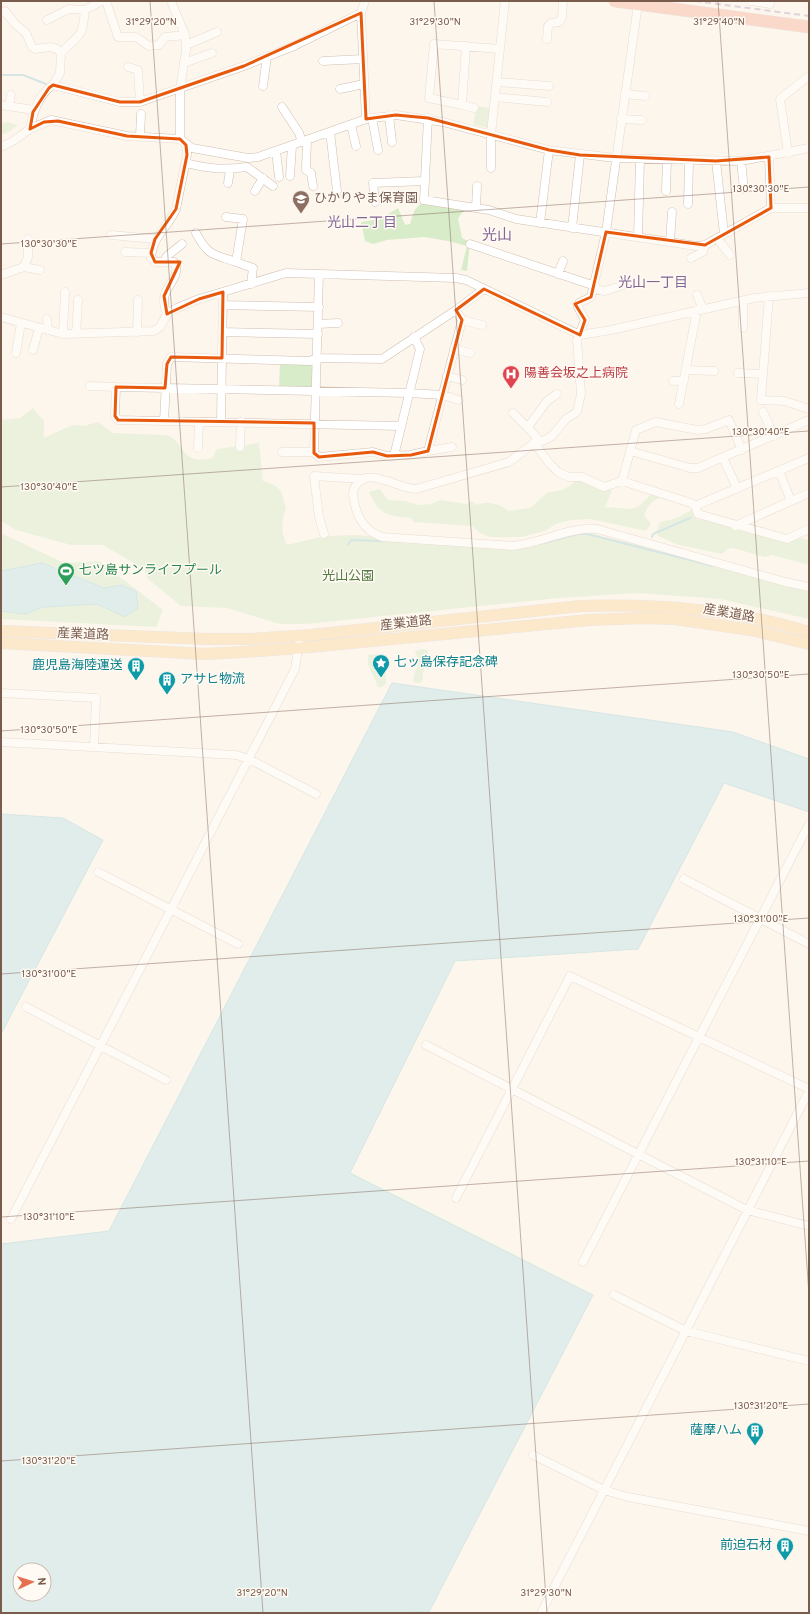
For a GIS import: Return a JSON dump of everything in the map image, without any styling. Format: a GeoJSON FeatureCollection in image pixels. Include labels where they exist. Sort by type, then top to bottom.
{"type":"FeatureCollection","features":[{"type":"Feature","properties":{"kind":"highway"},"geometry":{"type":"LineString","coordinates":[[615,1],[809,27]]}},
{"type":"Feature","properties":{"kind":"main road","name":"産業道路"},"geometry":{"type":"LineString","coordinates":[[1,631],[208,639],[250,639],[300,636],[580,606],[618,605],[674,606],[726,612],[809,632]]}},
{"type":"Feature","properties":{"kind":"main road","name":"産業道路"},"geometry":{"type":"LineString","coordinates":[[1,643],[205,654],[299,648],[582,621],[643,618],[675,619],[751,630],[809,644]]}},
{"type":"Feature","properties":{"kind":"street"},"geometry":{"type":"LineString","coordinates":[[48,20],[69,9],[85,10],[102,1]]}},
{"type":"Feature","properties":{"kind":"street"},"geometry":{"type":"LineString","coordinates":[[106,1],[118,37],[136,37],[149,46],[159,45],[165,36],[186,35]]}},
{"type":"Feature","properties":{"kind":"street"},"geometry":{"type":"LineString","coordinates":[[167,314],[164,306],[164,296],[177,271],[174,262],[154,262],[152,260],[151,247],[173,216],[187,155],[183,142],[180,89],[186,35],[171,1]]}},
{"type":"Feature","properties":{"kind":"street"},"geometry":{"type":"LineString","coordinates":[[365,1],[361,13],[364,84],[369,118],[378,150]]}},
{"type":"Feature","properties":{"kind":"street"},"geometry":{"type":"LineString","coordinates":[[491,168],[491,134],[505,1]]}},
{"type":"Feature","properties":{"kind":"street"},"geometry":{"type":"LineString","coordinates":[[547,39],[548,26],[551,23],[559,22],[562,18],[563,1]]}},
{"type":"Feature","properties":{"kind":"street"},"geometry":{"type":"LineString","coordinates":[[751,1],[770,4],[770,1]]}},
{"type":"Feature","properties":{"kind":"street"},"geometry":{"type":"LineString","coordinates":[[324,534],[319,517],[314,476],[362,479],[372,477],[408,489],[416,489],[509,462],[536,442],[552,436],[566,419],[577,412],[581,394],[577,340],[585,320],[578,307],[579,303],[591,297],[606,232],[638,4]]}},
{"type":"Feature","properties":{"kind":"street"},"geometry":{"type":"LineString","coordinates":[[30,129],[34,110],[39,100],[53,86],[60,73],[61,53],[79,36],[83,30],[85,10]]}},
{"type":"Feature","properties":{"kind":"street"},"geometry":{"type":"LineString","coordinates":[[1,13],[5,11],[14,23],[26,34],[32,47],[35,49],[51,47],[57,49],[61,53]]}},
{"type":"Feature","properties":{"kind":"street"},"geometry":{"type":"LineString","coordinates":[[53,86],[120,102],[140,102],[180,89],[267,56],[361,13]]}},
{"type":"Feature","properties":{"kind":"street"},"geometry":{"type":"LineString","coordinates":[[186,45],[217,32]]}},
{"type":"Feature","properties":{"kind":"street"},"geometry":{"type":"LineString","coordinates":[[474,108],[429,98],[434,44],[500,49]]}},
{"type":"Feature","properties":{"kind":"street"},"geometry":{"type":"LineString","coordinates":[[462,105],[466,46]]}},
{"type":"Feature","properties":{"kind":"street"},"geometry":{"type":"LineString","coordinates":[[184,63],[212,53]]}},
{"type":"Feature","properties":{"kind":"street"},"geometry":{"type":"LineString","coordinates":[[263,86],[267,56]]}},
{"type":"Feature","properties":{"kind":"street"},"geometry":{"type":"LineString","coordinates":[[323,61],[363,59]]}},
{"type":"Feature","properties":{"kind":"street"},"geometry":{"type":"LineString","coordinates":[[128,67],[138,70],[140,102]]}},
{"type":"Feature","properties":{"kind":"street"},"geometry":{"type":"LineString","coordinates":[[788,153],[780,99],[790,89],[808,79]]}},
{"type":"Feature","properties":{"kind":"street"},"geometry":{"type":"LineString","coordinates":[[497,82],[549,86]]}},
{"type":"Feature","properties":{"kind":"street"},"geometry":{"type":"LineString","coordinates":[[340,89],[364,84]]}},
{"type":"Feature","properties":{"kind":"street"},"geometry":{"type":"LineString","coordinates":[[625,94],[645,96]]}},
{"type":"Feature","properties":{"kind":"street"},"geometry":{"type":"LineString","coordinates":[[11,95],[5,106],[34,110]]}},
{"type":"Feature","properties":{"kind":"street"},"geometry":{"type":"LineString","coordinates":[[495,97],[547,102]]}},
{"type":"Feature","properties":{"kind":"street"},"geometry":{"type":"LineString","coordinates":[[282,107],[305,141],[306,170],[311,173],[313,186]]}},
{"type":"Feature","properties":{"kind":"street"},"geometry":{"type":"LineString","coordinates":[[140,136],[141,114]]}},
{"type":"Feature","properties":{"kind":"street"},"geometry":{"type":"LineString","coordinates":[[1,147],[13,141],[30,129],[51,120],[78,124],[108,132],[183,142],[192,148],[248,158],[292,146],[369,118],[388,115],[428,118],[550,150],[580,155],[616,158],[689,161],[741,161],[769,157],[809,148]]}},
{"type":"Feature","properties":{"kind":"street"},"geometry":{"type":"LineString","coordinates":[[388,115],[392,142]]}},
{"type":"Feature","properties":{"kind":"street"},"geometry":{"type":"LineString","coordinates":[[428,118],[424,200],[489,210],[516,219],[696,246],[705,245],[771,208],[809,208]]}},
{"type":"Feature","properties":{"kind":"street"},"geometry":{"type":"LineString","coordinates":[[621,120],[642,120]]}},
{"type":"Feature","properties":{"kind":"street"},"geometry":{"type":"LineString","coordinates":[[351,125],[356,146]]}},
{"type":"Feature","properties":{"kind":"street"},"geometry":{"type":"LineString","coordinates":[[330,132],[337,191]]}},
{"type":"Feature","properties":{"kind":"street"},"geometry":{"type":"LineString","coordinates":[[290,176],[292,146]]}},
{"type":"Feature","properties":{"kind":"street"},"geometry":{"type":"LineString","coordinates":[[540,223],[550,150]]}},
{"type":"Feature","properties":{"kind":"street"},"geometry":{"type":"LineString","coordinates":[[276,151],[279,177]]}},
{"type":"Feature","properties":{"kind":"street"},"geometry":{"type":"LineString","coordinates":[[572,228],[580,155]]}},
{"type":"Feature","properties":{"kind":"street"},"geometry":{"type":"LineString","coordinates":[[769,157],[771,208]]}},
{"type":"Feature","properties":{"kind":"street"},"geometry":{"type":"LineString","coordinates":[[638,237],[640,159]]}},
{"type":"Feature","properties":{"kind":"street"},"geometry":{"type":"LineString","coordinates":[[666,191],[668,160]]}},
{"type":"Feature","properties":{"kind":"street"},"geometry":{"type":"LineString","coordinates":[[688,204],[689,161]]}},
{"type":"Feature","properties":{"kind":"street"},"geometry":{"type":"LineString","coordinates":[[716,161],[721,236],[730,255]]}},
{"type":"Feature","properties":{"kind":"street"},"geometry":{"type":"LineString","coordinates":[[741,161],[744,189]]}},
{"type":"Feature","properties":{"kind":"street"},"geometry":{"type":"LineString","coordinates":[[186,163],[210,169],[230,170],[247,167],[273,186]]}},
{"type":"Feature","properties":{"kind":"street"},"geometry":{"type":"LineString","coordinates":[[228,183],[230,170]]}},
{"type":"Feature","properties":{"kind":"street"},"geometry":{"type":"LineString","coordinates":[[255,191],[263,178]]}},
{"type":"Feature","properties":{"kind":"street"},"geometry":{"type":"LineString","coordinates":[[375,202],[373,183],[425,181]]}},
{"type":"Feature","properties":{"kind":"street"},"geometry":{"type":"LineString","coordinates":[[476,208],[477,186]]}},
{"type":"Feature","properties":{"kind":"street"},"geometry":{"type":"LineString","coordinates":[[670,242],[672,212]]}},
{"type":"Feature","properties":{"kind":"street"},"geometry":{"type":"LineString","coordinates":[[226,217],[242,219],[236,262]]}},
{"type":"Feature","properties":{"kind":"street"},"geometry":{"type":"LineString","coordinates":[[196,233],[204,250],[211,254],[253,268],[251,284]]}},
{"type":"Feature","properties":{"kind":"street"},"geometry":{"type":"LineString","coordinates":[[111,235],[156,239]]}},
{"type":"Feature","properties":{"kind":"street"},"geometry":{"type":"LineString","coordinates":[[24,267],[28,257],[28,239]]}},
{"type":"Feature","properties":{"kind":"street"},"geometry":{"type":"LineString","coordinates":[[164,262],[167,256],[182,244]]}},
{"type":"Feature","properties":{"kind":"street"},"geometry":{"type":"LineString","coordinates":[[470,244],[594,288],[605,291],[621,286]]}},
{"type":"Feature","properties":{"kind":"street"},"geometry":{"type":"LineString","coordinates":[[691,258],[703,252],[705,245]]}},
{"type":"Feature","properties":{"kind":"street"},"geometry":{"type":"LineString","coordinates":[[125,252],[151,253]]}},
{"type":"Feature","properties":{"kind":"street"},"geometry":{"type":"LineString","coordinates":[[558,274],[563,261]]}},
{"type":"Feature","properties":{"kind":"street"},"geometry":{"type":"LineString","coordinates":[[1,275],[24,267],[40,270]]}},
{"type":"Feature","properties":{"kind":"street"},"geometry":{"type":"LineString","coordinates":[[1,317],[63,334],[154,332],[160,327],[167,314],[199,299],[286,273],[456,278],[466,280],[580,335],[611,330],[769,296],[809,293]]}},
{"type":"Feature","properties":{"kind":"street"},"geometry":{"type":"LineString","coordinates":[[319,274],[314,452],[319,457],[373,452],[394,456],[411,455],[452,447]]}},
{"type":"Feature","properties":{"kind":"street"},"geometry":{"type":"LineString","coordinates":[[164,421],[166,364],[171,357],[310,361],[317,358],[382,359],[456,310],[484,289]]}},
{"type":"Feature","properties":{"kind":"street"},"geometry":{"type":"LineString","coordinates":[[63,334],[65,292]]}},
{"type":"Feature","properties":{"kind":"street"},"geometry":{"type":"LineString","coordinates":[[221,422],[224,292]]}},
{"type":"Feature","properties":{"kind":"street"},"geometry":{"type":"LineString","coordinates":[[679,404],[700,310],[697,295]]}},
{"type":"Feature","properties":{"kind":"street"},"geometry":{"type":"LineString","coordinates":[[769,296],[761,400],[784,401],[809,409]]}},
{"type":"Feature","properties":{"kind":"street"},"geometry":{"type":"LineString","coordinates":[[76,334],[78,300]]}},
{"type":"Feature","properties":{"kind":"street"},"geometry":{"type":"LineString","coordinates":[[137,332],[138,300]]}},
{"type":"Feature","properties":{"kind":"street"},"geometry":{"type":"LineString","coordinates":[[743,301],[743,328]]}},
{"type":"Feature","properties":{"kind":"street"},"geometry":{"type":"LineString","coordinates":[[223,305],[318,307]]}},
{"type":"Feature","properties":{"kind":"street"},"geometry":{"type":"LineString","coordinates":[[456,310],[462,320],[482,325]]}},
{"type":"Feature","properties":{"kind":"street"},"geometry":{"type":"LineString","coordinates":[[48,319],[48,330]]}},
{"type":"Feature","properties":{"kind":"street"},"geometry":{"type":"LineString","coordinates":[[428,452],[462,320]]}},
{"type":"Feature","properties":{"kind":"street"},"geometry":{"type":"LineString","coordinates":[[16,353],[21,323]]}},
{"type":"Feature","properties":{"kind":"street"},"geometry":{"type":"LineString","coordinates":[[318,324],[338,323]]}},
{"type":"Feature","properties":{"kind":"street"},"geometry":{"type":"LineString","coordinates":[[34,350],[39,328]]}},
{"type":"Feature","properties":{"kind":"street"},"geometry":{"type":"LineString","coordinates":[[222,332],[318,334]]}},
{"type":"Feature","properties":{"kind":"street"},"geometry":{"type":"LineString","coordinates":[[394,456],[400,426],[420,349],[414,337]]}},
{"type":"Feature","properties":{"kind":"street"},"geometry":{"type":"LineString","coordinates":[[454,349],[470,353]]}},
{"type":"Feature","properties":{"kind":"street"},"geometry":{"type":"LineString","coordinates":[[686,370],[714,372]]}},
{"type":"Feature","properties":{"kind":"street"},"geometry":{"type":"LineString","coordinates":[[738,373],[763,374]]}},
{"type":"Feature","properties":{"kind":"street"},"geometry":{"type":"LineString","coordinates":[[448,376],[462,380]]}},
{"type":"Feature","properties":{"kind":"street"},"geometry":{"type":"LineString","coordinates":[[673,381],[684,380]]}},
{"type":"Feature","properties":{"kind":"street"},"geometry":{"type":"LineString","coordinates":[[90,386],[409,393],[443,395],[459,400]]}},
{"type":"Feature","properties":{"kind":"street"},"geometry":{"type":"LineString","coordinates":[[116,387],[114,416],[118,420],[400,426]]}},
{"type":"Feature","properties":{"kind":"street"},"geometry":{"type":"LineString","coordinates":[[528,427],[547,401],[557,394]]}},
{"type":"Feature","properties":{"kind":"street"},"geometry":{"type":"LineString","coordinates":[[763,412],[774,436]]}},
{"type":"Feature","properties":{"kind":"street"},"geometry":{"type":"LineString","coordinates":[[513,413],[528,427],[550,464],[558,472],[570,477],[582,477],[604,487],[622,481],[691,503],[695,506],[698,514],[735,526],[787,539],[809,529]]}},
{"type":"Feature","properties":{"kind":"street"},"geometry":{"type":"LineString","coordinates":[[622,481],[636,430],[656,422],[697,430],[728,420],[742,450]]}},
{"type":"Feature","properties":{"kind":"street"},"geometry":{"type":"LineString","coordinates":[[630,451],[690,468],[704,467],[809,420]]}},
{"type":"Feature","properties":{"kind":"street"},"geometry":{"type":"LineString","coordinates":[[198,448],[199,422]]}},
{"type":"Feature","properties":{"kind":"street"},"geometry":{"type":"LineString","coordinates":[[240,447],[241,422]]}},
{"type":"Feature","properties":{"kind":"street"},"geometry":{"type":"LineString","coordinates":[[282,452],[314,452]]}},
{"type":"Feature","properties":{"kind":"street"},"geometry":{"type":"LineString","coordinates":[[723,458],[737,488]]}},
{"type":"Feature","properties":{"kind":"street"},"geometry":{"type":"LineString","coordinates":[[695,506],[809,458]]}},
{"type":"Feature","properties":{"kind":"street"},"geometry":{"type":"LineString","coordinates":[[778,471],[791,501]]}},
{"type":"Feature","properties":{"kind":"street"},"geometry":{"type":"LineString","coordinates":[[362,479],[355,485],[353,490],[358,516],[370,532],[382,537],[513,546],[528,544],[578,529],[598,529],[786,582],[809,587]]}},
{"type":"Feature","properties":{"kind":"street"},"geometry":{"type":"LineString","coordinates":[[735,526],[809,493]]}},
{"type":"Feature","properties":{"kind":"street"},"geometry":{"type":"LineString","coordinates":[[12,1219],[295,670],[300,636]]}},
{"type":"Feature","properties":{"kind":"street"},"geometry":{"type":"LineString","coordinates":[[1,693],[96,698],[94,747]]}},
{"type":"Feature","properties":{"kind":"street"},"geometry":{"type":"LineString","coordinates":[[1,742],[234,754],[249,759],[316,794]]}},
{"type":"Feature","properties":{"kind":"street"},"geometry":{"type":"LineString","coordinates":[[583,1262],[809,824]]}},
{"type":"Feature","properties":{"kind":"street"},"geometry":{"type":"LineString","coordinates":[[98,872],[170,911],[238,944]]}},
{"type":"Feature","properties":{"kind":"street"},"geometry":{"type":"LineString","coordinates":[[684,879],[809,944]]}},
{"type":"Feature","properties":{"kind":"street"},"geometry":{"type":"LineString","coordinates":[[456,1198],[570,976],[809,1090],[540,1613]]}},
{"type":"Feature","properties":{"kind":"street"},"geometry":{"type":"LineString","coordinates":[[26,1007],[100,1047],[166,1080]]}},
{"type":"Feature","properties":{"kind":"street"},"geometry":{"type":"LineString","coordinates":[[426,1046],[747,1210],[809,1226]]}},
{"type":"Feature","properties":{"kind":"street"},"geometry":{"type":"LineString","coordinates":[[614,1295],[686,1331],[809,1361]]}},
{"type":"Feature","properties":{"kind":"street"},"geometry":{"type":"LineString","coordinates":[[533,1455],[604,1490],[628,1497],[809,1531]]}},
{"type":"Feature","properties":{"kind":"highlighted area"},"geometry":{"type":"Polygon","coordinates":[[[361,13],[366,119],[396,115],[428,118],[549,150],[580,155],[716,161],[769,157],[771,208],[705,245],[606,232],[591,297],[575,304],[585,320],[580,335],[484,289],[456,310],[462,320],[428,451],[411,455],[387,456],[373,452],[319,457],[314,453],[314,423],[118,420],[115,416],[116,387],[165,388],[167,364],[171,357],[222,358],[223,292],[199,299],[167,314],[164,296],[180,262],[155,262],[151,253],[155,239],[176,209],[187,155],[186,145],[180,139],[127,136],[58,121],[44,122],[30,129],[33,112],[49,88],[53,85],[120,102],[140,102],[244,66],[361,13]]]}},
{"type":"Feature","properties":{"kind":"green space"},"geometry":{"type":"Polygon","coordinates":[[[477,106],[491,108],[488,128],[473,124],[477,106]]]}},
{"type":"Feature","properties":{"kind":"green space"},"geometry":{"type":"Polygon","coordinates":[[[7,122],[18,125],[9,132],[1,135],[1,124],[7,122]]]}},
{"type":"Feature","properties":{"kind":"green space"},"geometry":{"type":"Polygon","coordinates":[[[423,201],[467,207],[458,218],[462,238],[470,242],[467,271],[461,270],[467,246],[424,237],[387,240],[373,244],[365,241],[361,222],[380,219],[398,208],[405,225],[410,224],[414,211],[423,201]]]}},
{"type":"Feature","properties":{"kind":"green space"},"geometry":{"type":"Polygon","coordinates":[[[280,363],[309,364],[312,366],[312,387],[310,389],[279,389],[280,363]]]}},
{"type":"Feature","properties":{"kind":"green space","name":"光山公園"},"geometry":{"type":"Polygon","coordinates":[[[33,408],[44,421],[44,438],[74,425],[84,426],[98,422],[113,433],[166,435],[173,438],[188,456],[201,460],[212,458],[217,449],[259,443],[263,481],[274,485],[282,494],[286,509],[282,527],[287,545],[325,536],[356,535],[512,546],[581,531],[809,587],[809,619],[720,599],[637,593],[560,598],[306,624],[280,624],[227,608],[181,606],[148,579],[144,569],[103,545],[71,545],[16,530],[1,521],[1,420],[20,418],[33,408]]]}},
{"type":"Feature","properties":{"kind":"green space"},"geometry":{"type":"Polygon","coordinates":[[[579,476],[612,491],[605,507],[631,509],[638,507],[653,492],[662,497],[655,500],[651,504],[644,515],[651,524],[646,531],[590,519],[571,520],[556,524],[545,531],[521,537],[490,537],[480,533],[472,526],[414,522],[411,518],[390,515],[381,510],[369,492],[380,489],[388,500],[405,501],[419,505],[431,504],[440,500],[467,504],[470,501],[477,505],[485,503],[501,506],[508,511],[530,508],[548,492],[565,488],[573,483],[579,476]]]}},
{"type":"Feature","properties":{"kind":"green space"},"geometry":{"type":"Polygon","coordinates":[[[693,509],[697,520],[709,518],[809,540],[809,565],[772,555],[765,557],[733,548],[728,549],[722,554],[679,545],[658,536],[657,532],[660,522],[677,518],[693,509]]]}},
{"type":"Feature","properties":{"kind":"green space","name":"七ツ島サンライフプール"},"geometry":{"type":"Polygon","coordinates":[[[1,533],[64,563],[99,561],[163,610],[156,627],[1,619],[1,533]]]}},
{"type":"Feature","properties":{"kind":"green space"},"geometry":{"type":"Polygon","coordinates":[[[422,649],[428,650],[428,658],[423,680],[420,683],[413,682],[418,664],[415,651],[422,649]]]}},
{"type":"Feature","properties":{"kind":"green space"},"geometry":{"type":"Polygon","coordinates":[[[377,654],[385,656],[386,684],[382,687],[378,687],[368,664],[368,655],[377,654]]]}},
{"type":"Feature","properties":{"kind":"water"},"geometry":{"type":"Polygon","coordinates":[[[42,563],[104,588],[121,585],[136,591],[138,608],[125,617],[97,604],[43,607],[25,614],[1,611],[1,571],[42,563]]]}},
{"type":"Feature","properties":{"kind":"water"},"geometry":{"type":"Polygon","coordinates":[[[392,683],[733,732],[809,759],[809,812],[724,783],[638,949],[455,961],[350,1173],[593,1295],[429,1612],[1,1613],[1,1244],[109,1231],[392,683]]]}},
{"type":"Feature","properties":{"kind":"water"},"geometry":{"type":"Polygon","coordinates":[[[1,814],[63,818],[103,840],[1,1034],[1,814]]]}},
{"type":"Feature","properties":{"kind":"waterway"},"geometry":{"type":"LineString","coordinates":[[1,75],[23,75],[46,84]]}},
{"type":"Feature","properties":{"kind":"waterway"},"geometry":{"type":"LineString","coordinates":[[652,537],[653,534],[690,518]]}},
{"type":"Feature","properties":{"kind":"waterway"},"geometry":{"type":"LineString","coordinates":[[544,543],[578,534],[587,534],[713,566]]}},
{"type":"Feature","properties":{"kind":"waterway"},"geometry":{"type":"LineString","coordinates":[[348,545],[351,540],[382,541]]}},
{"type":"Feature","properties":{"kind":"railway"},"geometry":{"type":"LineString","coordinates":[[695,1],[809,16]]}},
{"type":"Feature","properties":{"kind":"place","name":"ひかりやま保育園"},"geometry":{"type":"Point","coordinates":[301,214]}},
{"type":"Feature","properties":{"kind":"place","name":"陽善会坂之上病院"},"geometry":{"type":"Point","coordinates":[511,389]}},
{"type":"Feature","properties":{"kind":"place","name":"七ツ島サンライフプール"},"geometry":{"type":"Point","coordinates":[66,586]}},
{"type":"Feature","properties":{"kind":"place","name":"七ッ島保存記念碑"},"geometry":{"type":"Point","coordinates":[381,678]}},
{"type":"Feature","properties":{"kind":"place","name":"鹿児島海陸運送"},"geometry":{"type":"Point","coordinates":[136,681]}},
{"type":"Feature","properties":{"kind":"place","name":"アサヒ物流"},"geometry":{"type":"Point","coordinates":[167,695]}},
{"type":"Feature","properties":{"kind":"place","name":"薩摩ハム"},"geometry":{"type":"Point","coordinates":[755,1446]}},
{"type":"Feature","properties":{"kind":"place","name":"前迫石材"},"geometry":{"type":"Point","coordinates":[785,1561]}},
{"type":"Feature","properties":{"kind":"district","name":"光山二丁目"},"geometry":{"type":"Point","coordinates":[362,223]}},
{"type":"Feature","properties":{"kind":"district","name":"光山"},"geometry":{"type":"Point","coordinates":[497,236]}},
{"type":"Feature","properties":{"kind":"district","name":"光山一丁目"},"geometry":{"type":"Point","coordinates":[653,283]}}]}
